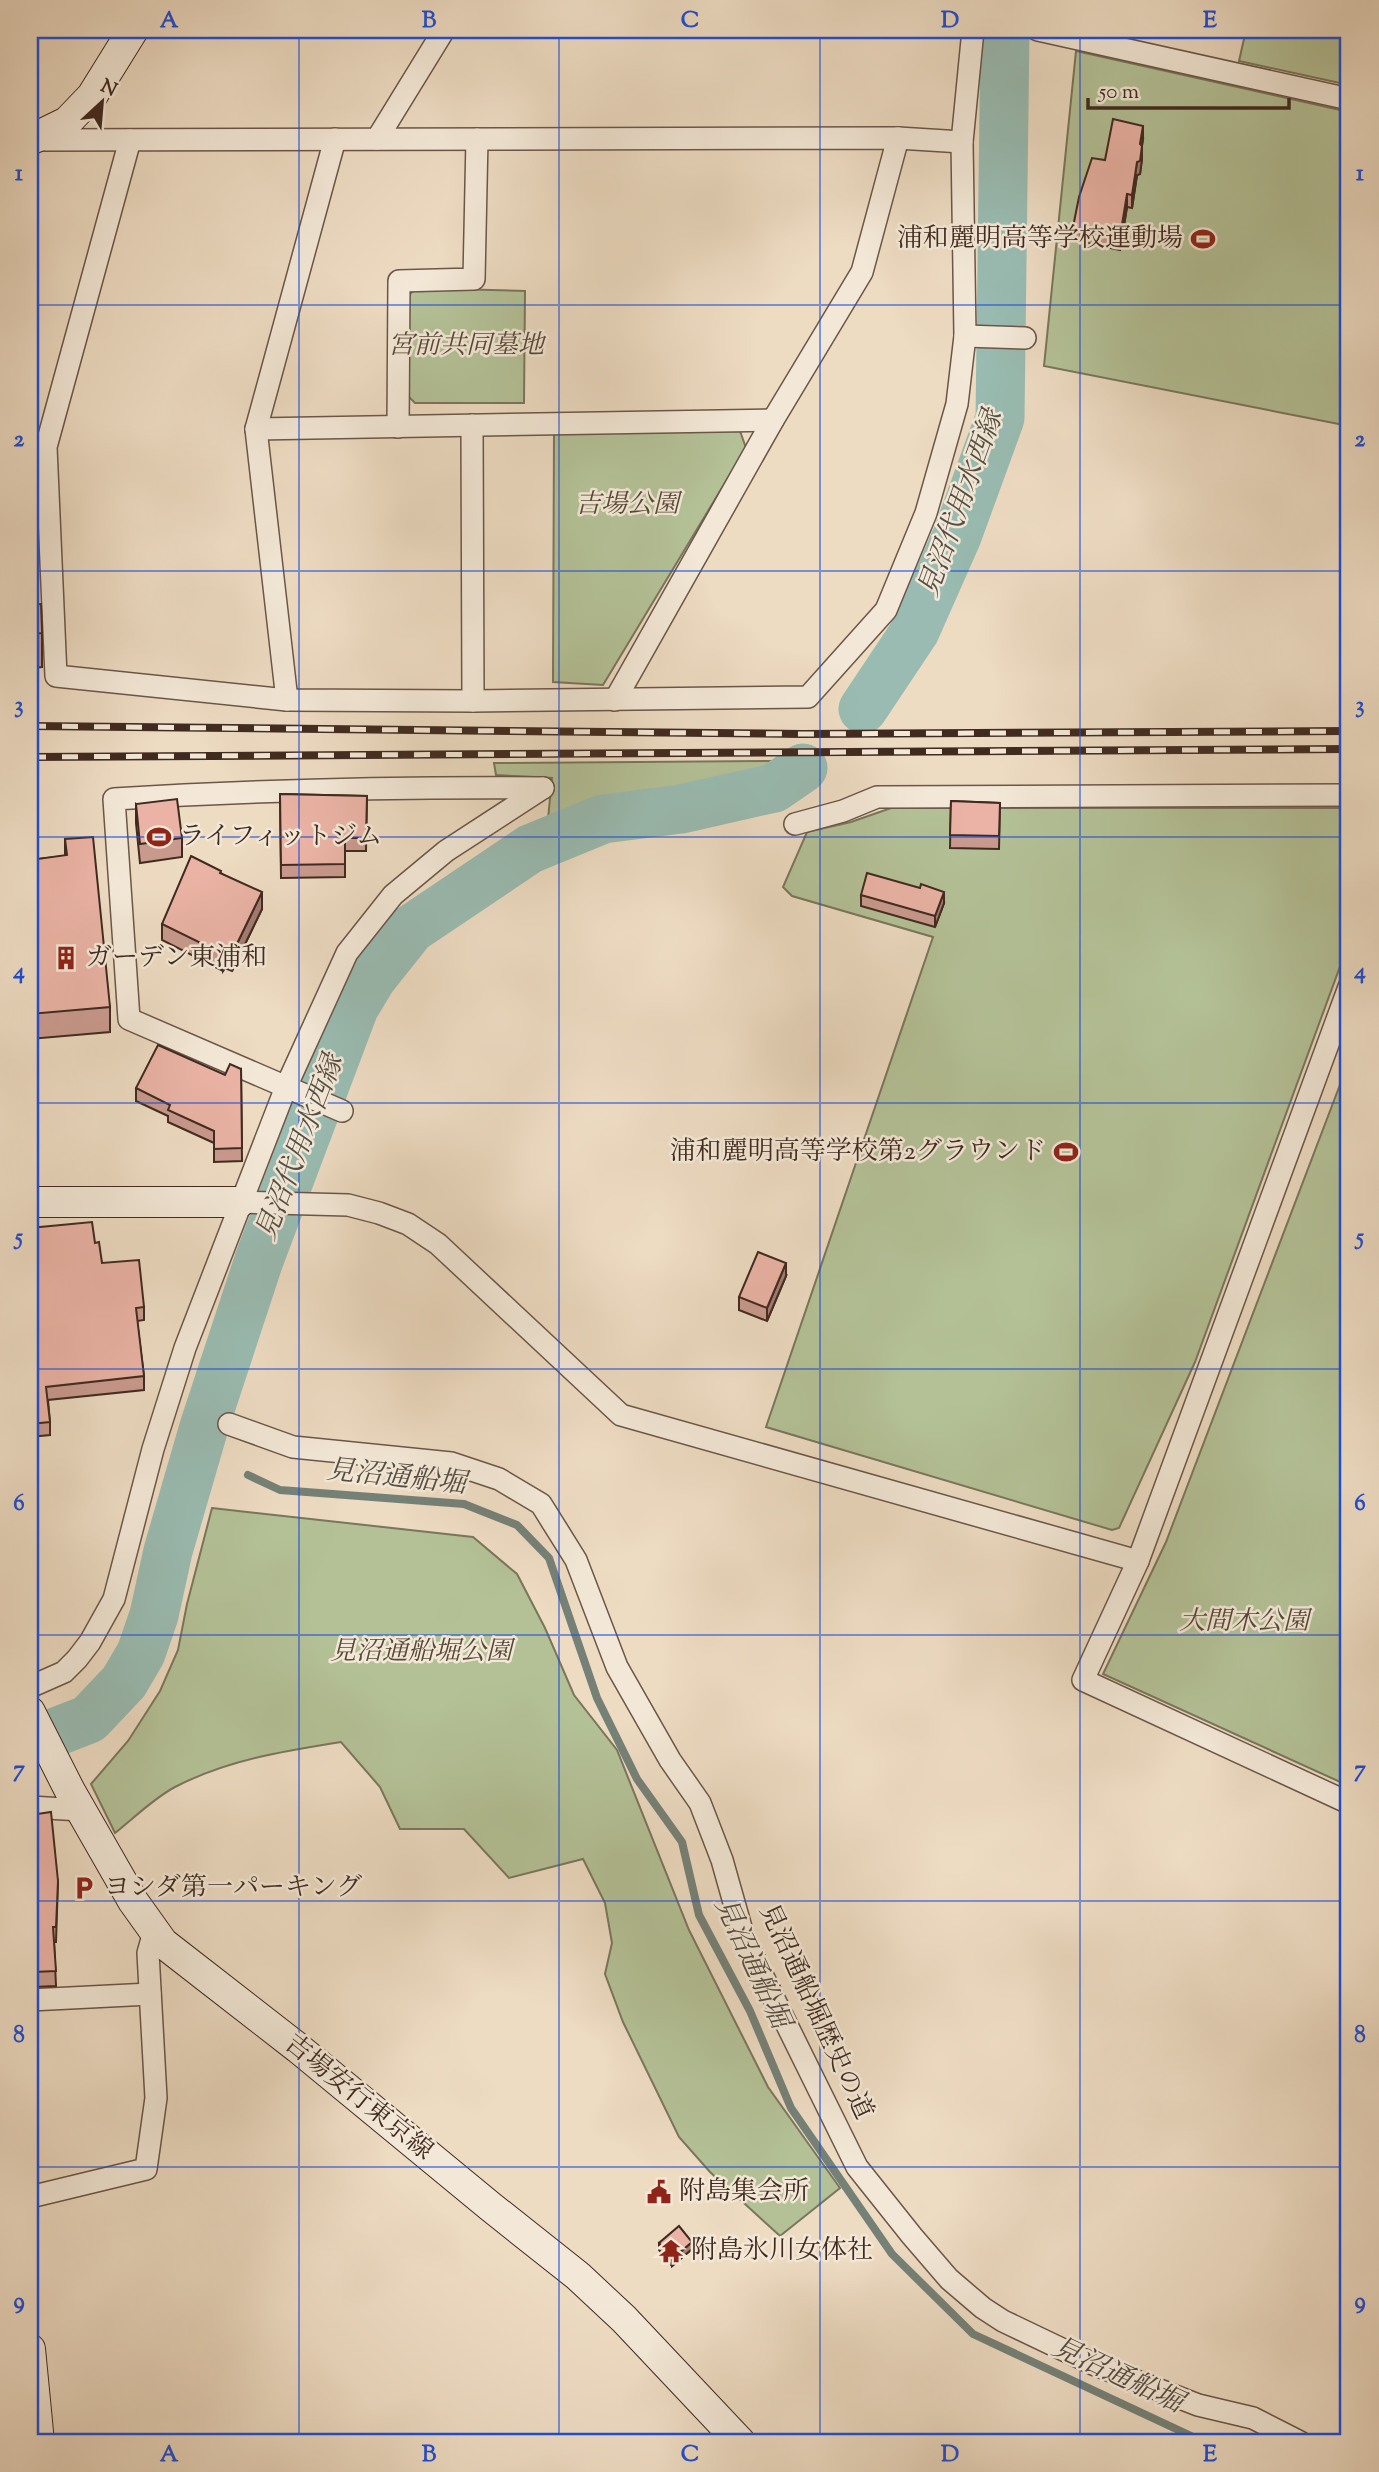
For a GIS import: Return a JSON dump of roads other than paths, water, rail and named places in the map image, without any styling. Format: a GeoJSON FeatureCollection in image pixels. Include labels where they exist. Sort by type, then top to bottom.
{"type":"FeatureCollection","features":[{"type":"Feature","properties":{"kind":"main road"},"geometry":{"type":"LineString","coordinates":[[30,140],[67,122],[92,96],[134,30]]}},
{"type":"Feature","properties":{"kind":"main road"},"geometry":{"type":"LineString","coordinates":[[30,1202],[240,1202]]}},
{"type":"Feature","properties":{"kind":"main road","name":"吉場安行東京線"},"geometry":{"type":"LineString","coordinates":[[30,1712],[81,1810],[134,1901],[163,1943],[298,2048],[578,2276],[624,2319],[740,2442]]}},
{"type":"Feature","properties":{"kind":"main road"},"geometry":{"type":"LineString","coordinates":[[30,2349],[39,2442]]}},
{"type":"Feature","properties":{"kind":"street"},"geometry":{"type":"LineString","coordinates":[[377,139],[444,30]]}},
{"type":"Feature","properties":{"kind":"street"},"geometry":{"type":"LineString","coordinates":[[130,140],[46,447],[55,676],[287,700],[808,698],[886,610],[926,513],[957,404],[965,336],[962,142],[973,30]]}},
{"type":"Feature","properties":{"kind":"street"},"geometry":{"type":"LineString","coordinates":[[1038,30],[1349,99]]}},
{"type":"Feature","properties":{"kind":"street"},"geometry":{"type":"LineString","coordinates":[[30,140],[898,138],[962,142]]}},
{"type":"Feature","properties":{"kind":"street"},"geometry":{"type":"LineString","coordinates":[[615,700],[773,420],[862,272],[898,138]]}},
{"type":"Feature","properties":{"kind":"street"},"geometry":{"type":"LineString","coordinates":[[287,700],[257,429],[335,139]]}},
{"type":"Feature","properties":{"kind":"street"},"geometry":{"type":"LineString","coordinates":[[398,427],[399,281],[474,279],[477,139]]}},
{"type":"Feature","properties":{"kind":"street"},"geometry":{"type":"LineString","coordinates":[[965,336],[1025,338]]}},
{"type":"Feature","properties":{"kind":"street"},"geometry":{"type":"LineString","coordinates":[[257,429],[773,420]]}},
{"type":"Feature","properties":{"kind":"street"},"geometry":{"type":"LineString","coordinates":[[472,425],[473,701]]}},
{"type":"Feature","properties":{"kind":"street"},"geometry":{"type":"LineString","coordinates":[[30,1687],[64,1672],[77,1659],[90,1642],[114,1599],[153,1450],[185,1348],[286,1087],[347,953],[393,895],[446,851],[543,788],[364,788],[114,799],[129,1019],[286,1087],[342,1111]]}},
{"type":"Feature","properties":{"kind":"street"},"geometry":{"type":"LineString","coordinates":[[795,824],[843,811],[877,797],[1349,795]]}},
{"type":"Feature","properties":{"kind":"street"},"geometry":{"type":"LineString","coordinates":[[1349,987],[1138,1561],[1083,1680],[1349,1803]]}},
{"type":"Feature","properties":{"kind":"street"},"geometry":{"type":"LineString","coordinates":[[240,1202],[348,1205],[408,1224],[438,1244],[621,1415],[1138,1561]]}},
{"type":"Feature","properties":{"kind":"street","name":"見沼通船堀歴史の道"},"geometry":{"type":"LineString","coordinates":[[229,1424],[293,1447],[451,1462],[499,1479],[541,1504],[576,1560],[617,1667],[670,1760],[700,1803],[722,1860],[744,1938],[852,2158],[912,2236],[949,2279],[1003,2321],[1093,2364],[1198,2405],[1252,2418],[1300,2442]]}},
{"type":"Feature","properties":{"kind":"street"},"geometry":{"type":"LineString","coordinates":[[30,1807],[81,1810]]}},
{"type":"Feature","properties":{"kind":"street"},"geometry":{"type":"LineString","coordinates":[[30,2197],[146,2169],[156,2098],[148,1953],[154,1932]]}},
{"type":"Feature","properties":{"kind":"street"},"geometry":{"type":"LineString","coordinates":[[30,2000],[150,1994]]}},
{"type":"Feature","properties":{"kind":"waterway","name":"見沼代用水西縁"},"geometry":{"type":"LineString","coordinates":[[863,709],[915,631],[957,536],[1000,418],[1005,30]]}},
{"type":"Feature","properties":{"kind":"waterway","name":"見沼代用水西縁"},"geometry":{"type":"LineString","coordinates":[[30,1742],[89,1719],[124,1682],[141,1653],[154,1615],[168,1551],[204,1427],[259,1260],[354,1008],[372,978],[411,929],[530,849],[603,819],[681,809],[774,788],[803,768]]}},
{"type":"Feature","properties":{"kind":"waterway","name":"見沼通船堀"},"geometry":{"type":"LineString","coordinates":[[248,1475],[280,1490],[464,1504],[517,1525],[549,1558],[597,1698],[637,1779],[682,1842],[699,1915],[750,2011],[791,2108],[892,2254],[973,2334],[1204,2442]]}},
{"type":"Feature","properties":{"kind":"railway"},"geometry":{"type":"LineString","coordinates":[[30,726],[802,734],[1349,731]]}},
{"type":"Feature","properties":{"kind":"railway"},"geometry":{"type":"LineString","coordinates":[[30,757],[1349,749]]}},
{"type":"Feature","properties":{"kind":"place","name":"浦和麗明高等学校運動場"},"geometry":{"type":"Point","coordinates":[1203,239]}},
{"type":"Feature","properties":{"kind":"place","name":"ライフィットジム"},"geometry":{"type":"Point","coordinates":[159,837]}},
{"type":"Feature","properties":{"kind":"place","name":"ガーデン東浦和"},"geometry":{"type":"Point","coordinates":[66,958]}},
{"type":"Feature","properties":{"kind":"place","name":"浦和麗明高等学校第2グラウンド"},"geometry":{"type":"Point","coordinates":[1066,1152]}},
{"type":"Feature","properties":{"kind":"place","name":"ヨシダ第一パーキング"},"geometry":{"type":"Point","coordinates":[84,1888]}},
{"type":"Feature","properties":{"kind":"place","name":"附島集会所"},"geometry":{"type":"Point","coordinates":[659,2192]}},
{"type":"Feature","properties":{"kind":"place","name":"附島氷川女体社"},"geometry":{"type":"Point","coordinates":[671,2251]}},
{"type":"Feature","properties":{"kind":"park label","name":"宮前共同墓地"},"geometry":{"type":"Point","coordinates":[466,346]}},
{"type":"Feature","properties":{"kind":"park label","name":"吉場公園"},"geometry":{"type":"Point","coordinates":[627,505]}},
{"type":"Feature","properties":{"kind":"park label","name":"大間木公園"},"geometry":{"type":"Point","coordinates":[1244,1622]}},
{"type":"Feature","properties":{"kind":"park label","name":"見沼通船堀公園"},"geometry":{"type":"Point","coordinates":[421,1652]}}]}
